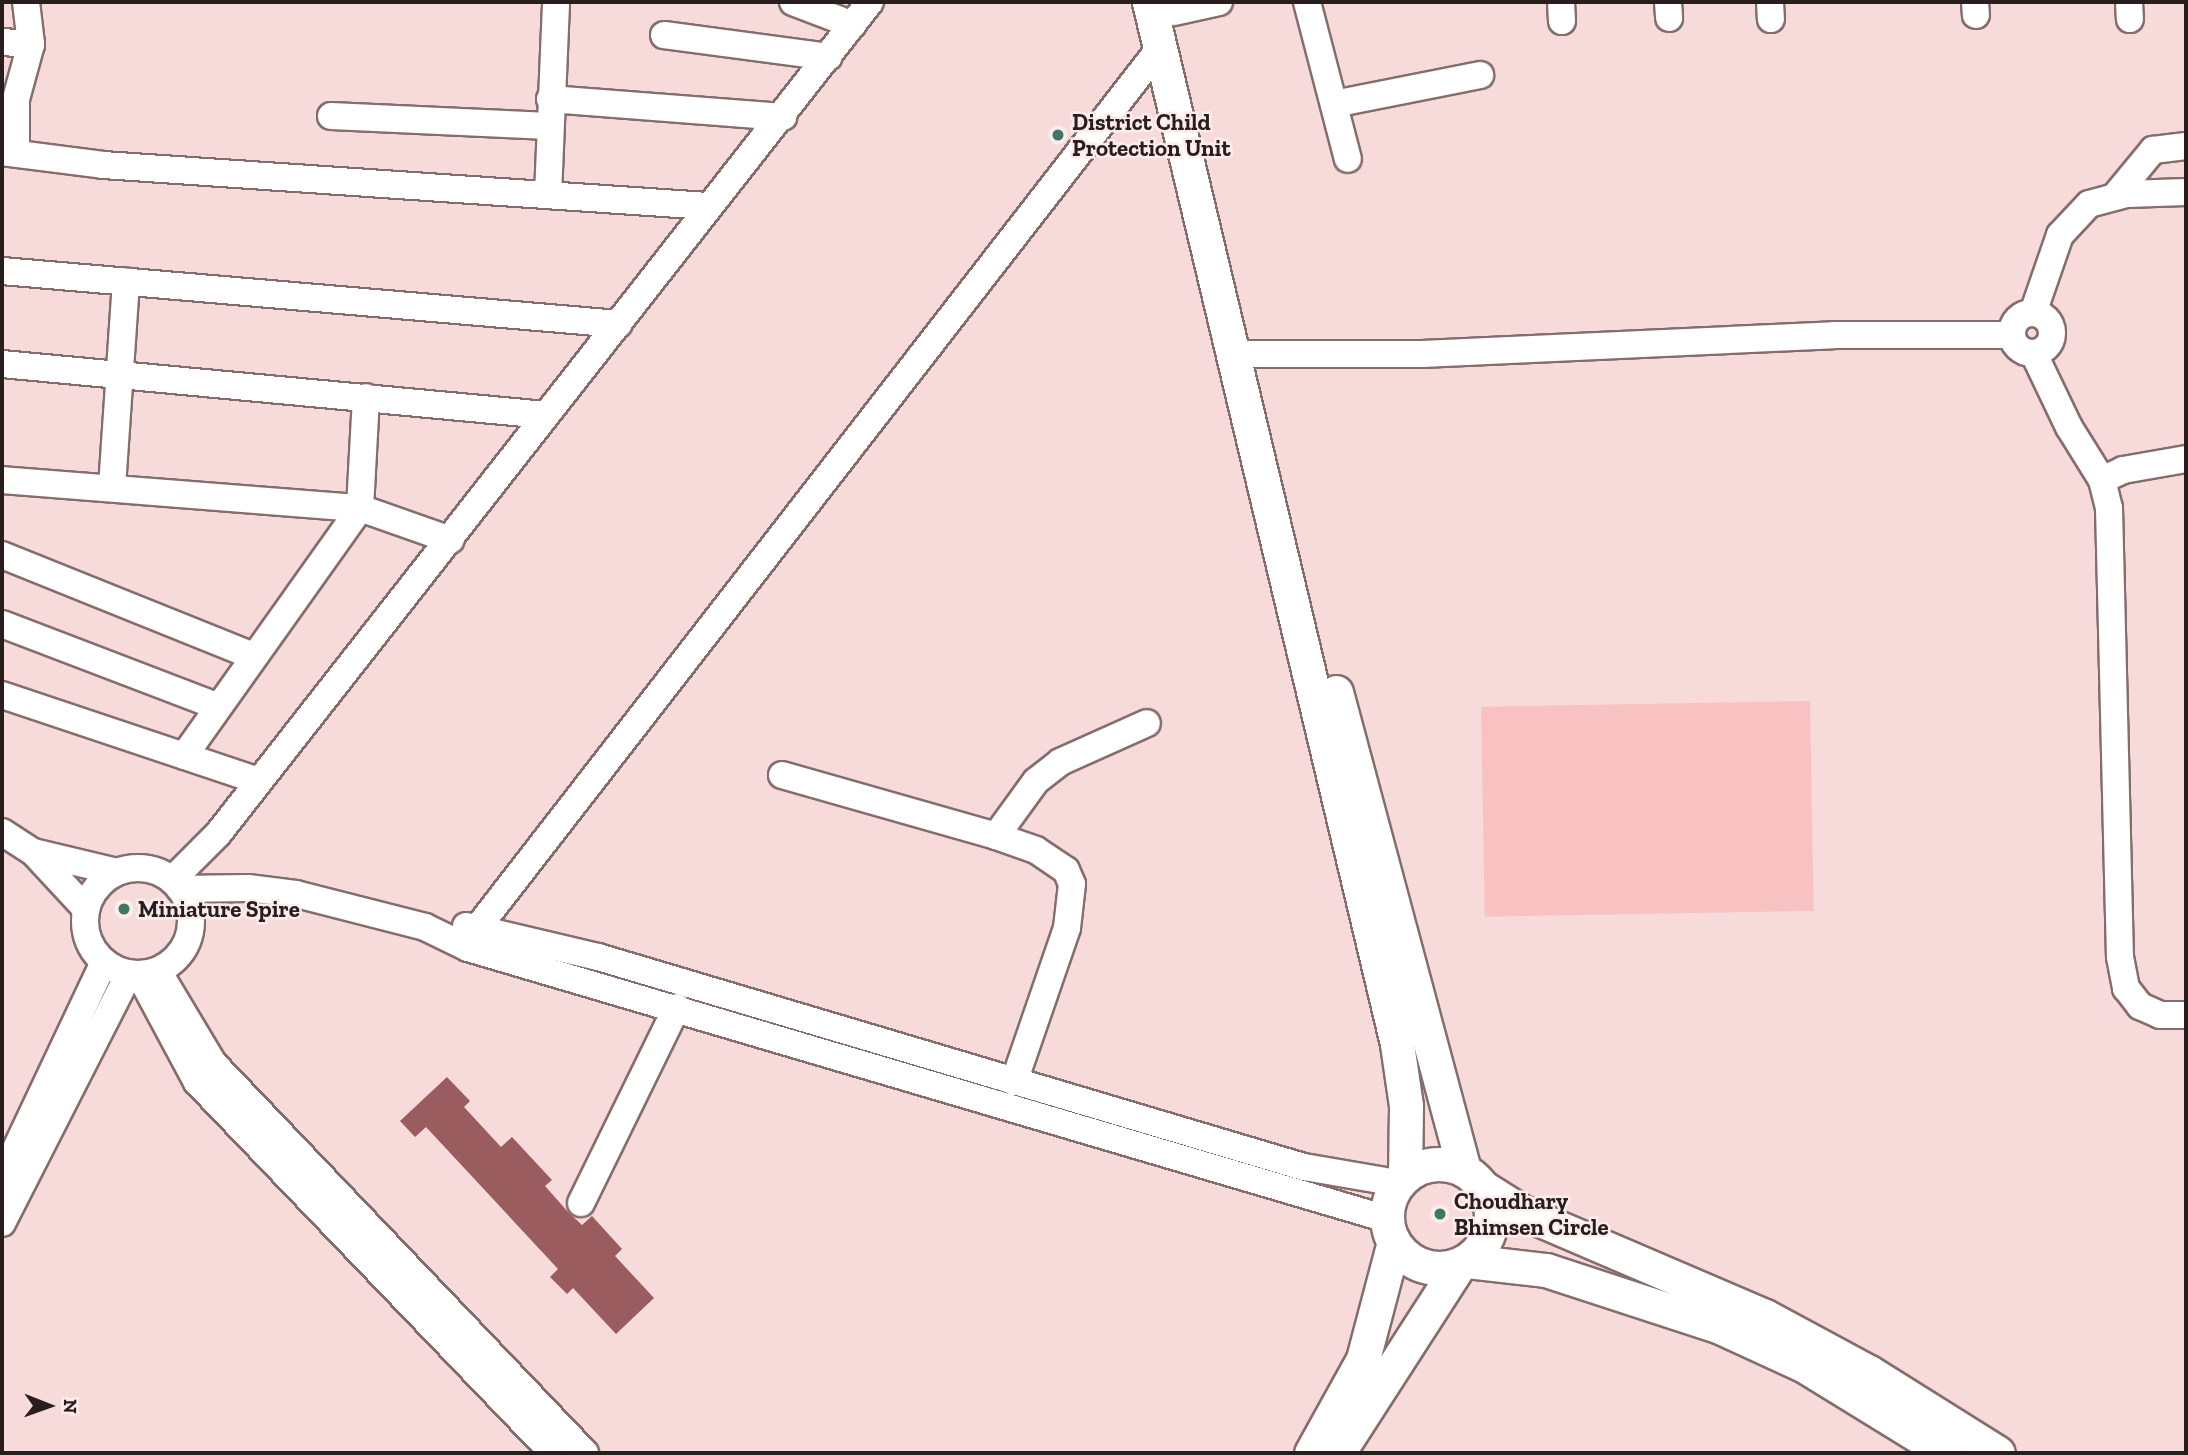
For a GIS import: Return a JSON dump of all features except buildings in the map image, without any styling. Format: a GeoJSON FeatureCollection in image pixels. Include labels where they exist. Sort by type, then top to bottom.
{"type":"FeatureCollection","features":[{"type":"Feature","properties":{"kind":"main road"},"geometry":{"type":"LineString","coordinates":[[1165,5],[1160,48],[1242,354],[1386,887],[1474,1179],[1492,1221],[1480,1250],[1463,1263],[1338,1453]]}},
{"type":"Feature","properties":{"kind":"main road"},"geometry":{"type":"LineString","coordinates":[[1165,5],[1397,1044],[1406,1106],[1401,1180],[1363,1359],[1311,1453]]}},
{"type":"Feature","properties":{"kind":"main road"},"geometry":{"type":"LineString","coordinates":[[1401,1180],[1440,1163],[1474,1179],[1558,1229],[1765,1316],[1869,1372],[1998,1453]]}},
{"type":"Feature","properties":{"kind":"main road"},"geometry":{"type":"LineString","coordinates":[[1390,1230],[1419,1265],[1463,1263],[1546,1270],[1720,1327],[1803,1365],[1946,1453]]}},
{"type":"Feature","properties":{"kind":"street"},"geometry":{"type":"LineString","coordinates":[[26,2],[31,44],[16,99],[9,152],[103,165],[708,206]]}},
{"type":"Feature","properties":{"kind":"street"},"geometry":{"type":"LineString","coordinates":[[548,195],[556,2]]}},
{"type":"Feature","properties":{"kind":"street"},"geometry":{"type":"LineString","coordinates":[[793,2],[853,25]]}},
{"type":"Feature","properties":{"kind":"street"},"geometry":{"type":"LineString","coordinates":[[176,884],[451,540],[708,206],[783,117],[870,2]]}},
{"type":"Feature","properties":{"kind":"street"},"geometry":{"type":"LineString","coordinates":[[1165,5],[1219,2]]}},
{"type":"Feature","properties":{"kind":"street"},"geometry":{"type":"LineString","coordinates":[[1307,2],[1348,159]]}},
{"type":"Feature","properties":{"kind":"street"},"geometry":{"type":"LineString","coordinates":[[664,35],[830,57]]}},
{"type":"Feature","properties":{"kind":"street"},"geometry":{"type":"LineString","coordinates":[[2,42],[31,44]]}},
{"type":"Feature","properties":{"kind":"street"},"geometry":{"type":"LineString","coordinates":[[474,937],[1160,48]]}},
{"type":"Feature","properties":{"kind":"street"},"geometry":{"type":"LineString","coordinates":[[1334,104],[1480,75]]}},
{"type":"Feature","properties":{"kind":"street"},"geometry":{"type":"LineString","coordinates":[[550,99],[783,117]]}},
{"type":"Feature","properties":{"kind":"street"},"geometry":{"type":"LineString","coordinates":[[331,116],[549,126]]}},
{"type":"Feature","properties":{"kind":"street"},"geometry":{"type":"LineString","coordinates":[[2115,196],[2153,150],[2186,146]]}},
{"type":"Feature","properties":{"kind":"street"},"geometry":{"type":"LineString","coordinates":[[2033,313],[2060,235],[2089,204],[2115,196],[2186,192]]}},
{"type":"Feature","properties":{"kind":"street"},"geometry":{"type":"LineString","coordinates":[[2,271],[619,324]]}},
{"type":"Feature","properties":{"kind":"street"},"geometry":{"type":"LineString","coordinates":[[112,487],[126,281]]}},
{"type":"Feature","properties":{"kind":"street"},"geometry":{"type":"LineString","coordinates":[[2033,313],[2046,318],[2052,331],[2050,344],[2034,354],[2021,351],[2012,335],[2020,317],[2033,313]]}},
{"type":"Feature","properties":{"kind":"street"},"geometry":{"type":"LineString","coordinates":[[1242,354],[1422,354],[1834,335],[2012,335]]}},
{"type":"Feature","properties":{"kind":"street"},"geometry":{"type":"LineString","coordinates":[[2034,354],[2069,428],[2102,480],[2110,528],[2120,957],[2126,988],[2140,1006],[2160,1015],[2186,1015]]}},
{"type":"Feature","properties":{"kind":"street"},"geometry":{"type":"LineString","coordinates":[[2,364],[546,415]]}},
{"type":"Feature","properties":{"kind":"street"},"geometry":{"type":"LineString","coordinates":[[184,756],[360,508],[366,397]]}},
{"type":"Feature","properties":{"kind":"street"},"geometry":{"type":"LineString","coordinates":[[2102,480],[2123,470],[2186,459]]}},
{"type":"Feature","properties":{"kind":"street"},"geometry":{"type":"LineString","coordinates":[[2,480],[360,508],[451,540]]}},
{"type":"Feature","properties":{"kind":"street"},"geometry":{"type":"LineString","coordinates":[[2,555],[253,656]]}},
{"type":"Feature","properties":{"kind":"street"},"geometry":{"type":"LineString","coordinates":[[2,624],[217,706]]}},
{"type":"Feature","properties":{"kind":"street"},"geometry":{"type":"LineString","coordinates":[[2,695],[259,781]]}},
{"type":"Feature","properties":{"kind":"street"},"geometry":{"type":"LineString","coordinates":[[996,836],[1036,781],[1060,762],[1147,723]]}},
{"type":"Feature","properties":{"kind":"street"},"geometry":{"type":"LineString","coordinates":[[782,775],[996,836],[1052,859],[1066,870],[1072,884],[1067,928],[1014,1082]]}},
{"type":"Feature","properties":{"kind":"street"},"geometry":{"type":"LineString","coordinates":[[2,832],[33,852],[86,909]]}},
{"type":"Feature","properties":{"kind":"street"},"geometry":{"type":"LineString","coordinates":[[33,852],[117,872],[151,869],[176,884],[296,894],[425,927],[624,964],[1304,1167],[1401,1180]]}},
{"type":"Feature","properties":{"kind":"street"},"geometry":{"type":"LineString","coordinates":[[117,872],[98,886],[86,909],[88,938],[104,962],[142,973],[213,1063],[585,1453]]}},
{"type":"Feature","properties":{"kind":"street"},"geometry":{"type":"LineString","coordinates":[[2,1223],[142,973],[180,953],[189,934],[190,912],[176,884]]}},
{"type":"Feature","properties":{"kind":"street"},"geometry":{"type":"LineString","coordinates":[[474,937],[677,1007],[1390,1230]]}},
{"type":"Feature","properties":{"kind":"street"},"geometry":{"type":"LineString","coordinates":[[2,1178],[104,962]]}},
{"type":"Feature","properties":{"kind":"street"},"geometry":{"type":"LineString","coordinates":[[142,973],[197,1082],[554,1453]]}},
{"type":"Feature","properties":{"kind":"street"},"geometry":{"type":"LineString","coordinates":[[582,1203],[677,1007]]}},
{"type":"Feature","properties":{"kind":"shaded area"},"geometry":{"type":"Polygon","coordinates":[[[1810,701],[1814,911],[1485,917],[1481,707],[1810,701]]]}},
{"type":"Feature","properties":{"kind":"place","name":"District Child Protection Unit"},"geometry":{"type":"Point","coordinates":[1058,135]}},
{"type":"Feature","properties":{"kind":"place","name":"Miniature Spire"},"geometry":{"type":"Point","coordinates":[124,909]}},
{"type":"Feature","properties":{"kind":"place","name":"Choudhary Bhimsen Circle"},"geometry":{"type":"Point","coordinates":[1440,1214]}}]}
